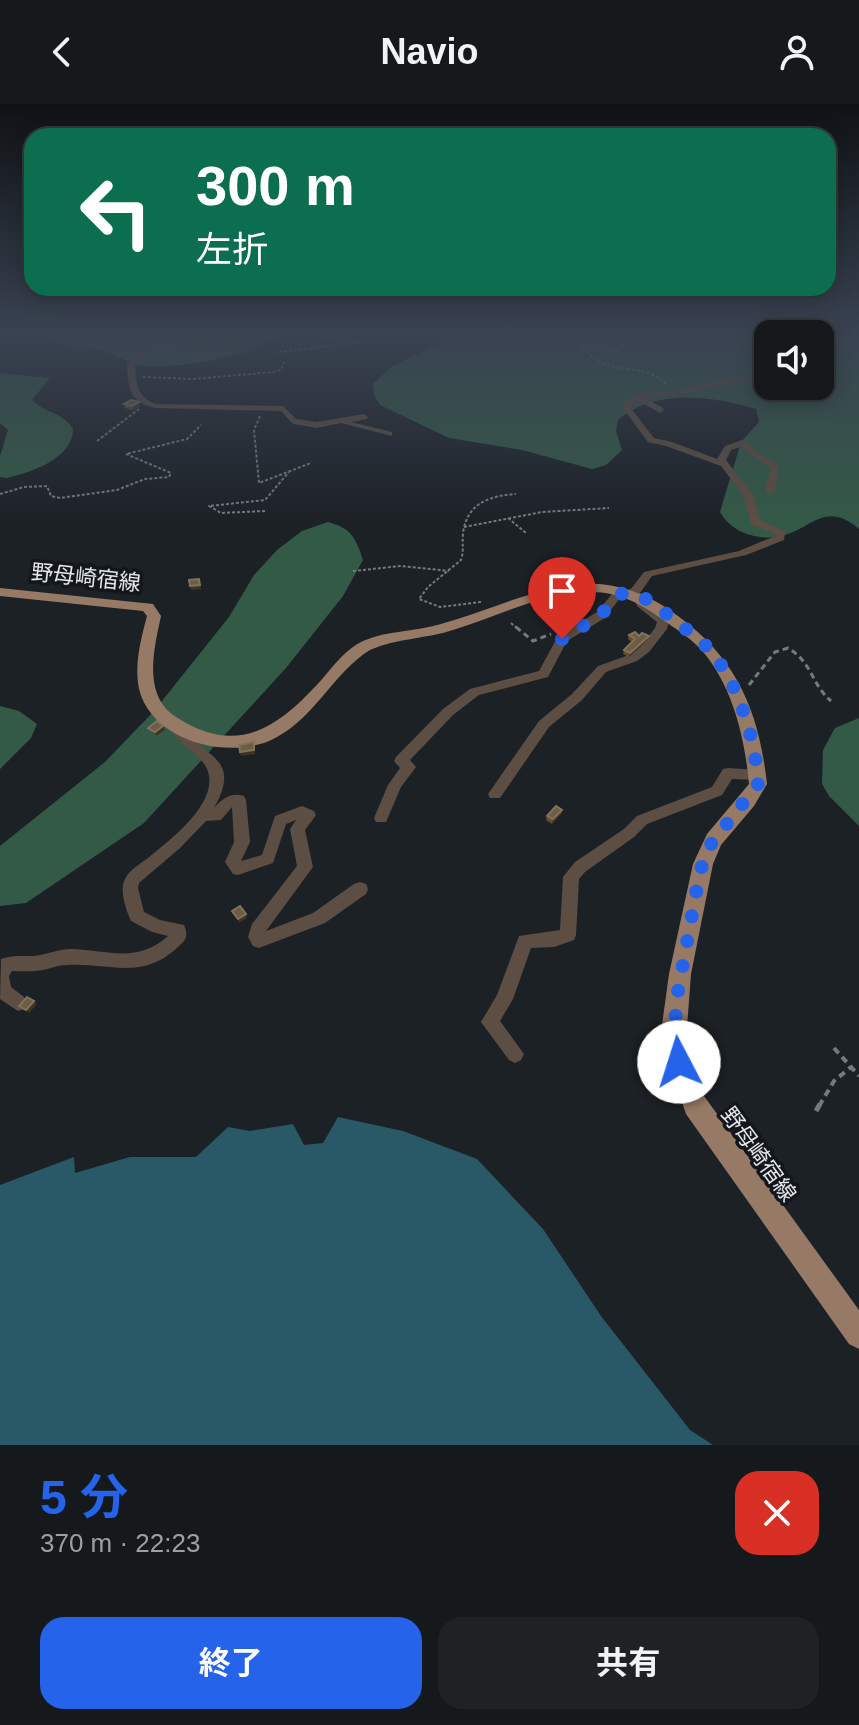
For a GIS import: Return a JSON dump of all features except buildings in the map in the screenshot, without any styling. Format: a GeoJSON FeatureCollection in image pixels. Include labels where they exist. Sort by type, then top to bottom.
{"type":"FeatureCollection","features":[{"type":"Feature","properties":{"kind":"main road"},"geometry":{"type":"LineString","coordinates":[[178,729],[228,742],[257,740],[275,732],[298,714],[350,657],[369,644],[446,628],[554,592],[599,588],[633,594],[697,638],[725,673],[749,736],[757,775]]}},
{"type":"Feature","properties":{"kind":"main road","name":"野母崎宿線"},"geometry":{"type":"LineString","coordinates":[[0,592],[148,607],[154,616],[143,659],[144,679],[165,721],[178,729]]}},
{"type":"Feature","properties":{"kind":"main road","name":"野母崎宿線"},"geometry":{"type":"LineString","coordinates":[[757,775],[755,790],[711,844],[700,871],[677,997],[674,1038],[682,1072],[695,1105],[859,1334]]}},
{"type":"Feature","properties":{"kind":"street"},"geometry":{"type":"LineString","coordinates":[[138,398],[144,404],[283,409],[293,421],[317,425],[344,423],[389,434]]}},
{"type":"Feature","properties":{"kind":"street"},"geometry":{"type":"LineString","coordinates":[[633,594],[645,575],[718,560],[780,538],[781,533],[755,522],[751,499],[740,478],[723,464],[662,441],[651,440],[626,407],[640,398],[660,410]]}},
{"type":"Feature","properties":{"kind":"street"},"geometry":{"type":"LineString","coordinates":[[317,425],[364,417]]}},
{"type":"Feature","properties":{"kind":"street"},"geometry":{"type":"LineString","coordinates":[[723,464],[722,456],[728,448],[745,442],[755,454],[777,469],[770,491]]}},
{"type":"Feature","properties":{"kind":"street"},"geometry":{"type":"LineString","coordinates":[[495,794],[552,715],[577,697],[602,669],[633,658],[645,649],[661,629],[663,621],[633,594]]}},
{"type":"Feature","properties":{"kind":"street"},"geometry":{"type":"LineString","coordinates":[[381,818],[395,785],[409,767],[401,761],[448,712],[475,692],[539,677],[562,639],[601,615],[616,596],[633,594]]}},
{"type":"Feature","properties":{"kind":"street"},"geometry":{"type":"LineString","coordinates":[[18,1003],[3,991],[0,975],[7,964],[37,963],[67,957],[115,963],[138,960],[161,952],[173,943],[180,932],[144,922],[137,916],[130,888],[132,880],[184,836],[202,815],[215,791],[218,781],[216,772],[204,753],[184,740],[178,729]]}},
{"type":"Feature","properties":{"kind":"street"},"geometry":{"type":"LineString","coordinates":[[515,1054],[490,1022],[504,999],[525,941],[554,940],[568,935],[571,877],[642,820],[717,791],[728,773],[757,775]]}},
{"type":"Feature","properties":{"kind":"street"},"geometry":{"type":"LineString","coordinates":[[202,815],[216,816],[228,802],[239,800],[242,842],[233,862],[238,869],[268,859],[280,820],[302,812],[309,815],[297,829],[305,867],[261,923],[255,934],[259,941],[319,918],[360,889]]}},
{"type":"Feature","properties":{"kind":"path"},"geometry":{"type":"LineString","coordinates":[[97,441],[144,404]]}},
{"type":"Feature","properties":{"kind":"path"},"geometry":{"type":"LineString","coordinates":[[261,408],[254,430],[259,462],[257,480],[263,483],[299,465],[311,463]]}},
{"type":"Feature","properties":{"kind":"path"},"geometry":{"type":"LineString","coordinates":[[0,494],[35,485],[47,486],[51,496],[60,498],[117,490],[145,479],[169,477],[171,473],[126,454],[187,439],[201,425]]}},
{"type":"Feature","properties":{"kind":"path"},"geometry":{"type":"LineString","coordinates":[[265,511],[221,513],[209,506],[265,500],[289,472]]}},
{"type":"Feature","properties":{"kind":"path"},"geometry":{"type":"LineString","coordinates":[[482,602],[435,606],[421,602],[423,591],[450,571],[463,556],[464,527],[484,497],[516,494]]}},
{"type":"Feature","properties":{"kind":"path"},"geometry":{"type":"LineString","coordinates":[[464,527],[481,527],[508,518],[571,508],[609,508]]}},
{"type":"Feature","properties":{"kind":"path"},"geometry":{"type":"LineString","coordinates":[[508,518],[526,533]]}},
{"type":"Feature","properties":{"kind":"path"},"geometry":{"type":"LineString","coordinates":[[353,571],[401,566],[450,571]]}},
{"type":"Feature","properties":{"kind":"path"},"geometry":{"type":"LineString","coordinates":[[511,623],[533,641],[561,629]]}},
{"type":"Feature","properties":{"kind":"path"},"geometry":{"type":"LineString","coordinates":[[725,673],[749,686],[775,652],[788,648],[812,667],[818,689],[831,701]]}},
{"type":"Feature","properties":{"kind":"path"},"geometry":{"type":"LineString","coordinates":[[834,1048],[859,1076]]}},
{"type":"Feature","properties":{"kind":"path"},"geometry":{"type":"LineString","coordinates":[[816,1111],[834,1081],[851,1067]]}},
{"type":"Feature","properties":{"kind":"green space"},"geometry":{"type":"Polygon","coordinates":[[[0,398],[34,398],[32,400],[64,419],[73,429],[66,449],[58,456],[37,468],[6,478],[0,477],[0,456],[8,430],[0,423],[0,398]]]}},
{"type":"Feature","properties":{"kind":"green space"},"geometry":{"type":"Polygon","coordinates":[[[376,398],[754,398],[754,400],[834,400],[834,398],[859,398],[859,529],[847,521],[828,516],[785,535],[757,537],[740,531],[725,520],[720,512],[741,442],[759,422],[756,409],[739,404],[703,398],[667,399],[633,410],[618,420],[616,431],[622,450],[606,465],[592,469],[522,450],[449,438],[380,405],[376,398]]]}},
{"type":"Feature","properties":{"kind":"green space"},"geometry":{"type":"Polygon","coordinates":[[[328,522],[352,535],[363,560],[343,596],[286,668],[144,823],[26,903],[0,906],[0,846],[105,762],[154,711],[229,617],[254,575],[277,550],[302,531],[328,522]]]}},
{"type":"Feature","properties":{"kind":"green space"},"geometry":{"type":"Polygon","coordinates":[[[0,706],[19,711],[37,724],[31,738],[0,769],[0,706]]]}},
{"type":"Feature","properties":{"kind":"green space"},"geometry":{"type":"Polygon","coordinates":[[[859,718],[859,826],[829,796],[822,784],[823,750],[835,728],[859,718]]]}},
{"type":"Feature","properties":{"kind":"water"},"geometry":{"type":"Polygon","coordinates":[[[338,1117],[403,1131],[477,1159],[543,1229],[601,1316],[690,1430],[713,1445],[0,1445],[0,1185],[74,1157],[75,1173],[130,1157],[196,1157],[228,1127],[250,1131],[293,1124],[304,1145],[323,1143],[338,1117]]]}},
{"type":"Feature","properties":{"kind":"route"},"geometry":{"type":"LineString","coordinates":[[562,639],[593,617],[601,615],[616,596],[628,592],[639,596],[697,638],[716,659],[736,697],[749,736],[758,784],[711,844],[700,871],[677,997],[674,1038],[679,1062]]}}]}
